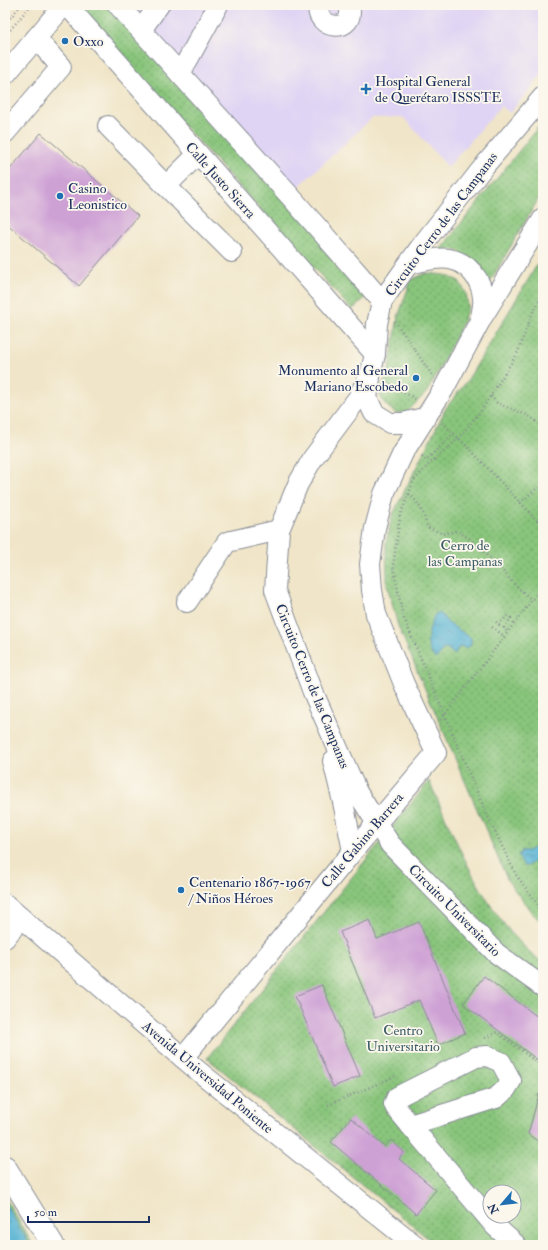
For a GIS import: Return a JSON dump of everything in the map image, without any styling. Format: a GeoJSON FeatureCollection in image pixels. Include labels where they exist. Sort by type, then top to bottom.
{"type":"FeatureCollection","features":[{"type":"Feature","properties":{"kind":"main road"},"geometry":{"type":"LineString","coordinates":[[5,1167],[53,1245]]}},
{"type":"Feature","properties":{"kind":"street"},"geometry":{"type":"LineString","coordinates":[[5,75],[65,5]]}},
{"type":"Feature","properties":{"kind":"street","name":"Calle Justo Sierra"},"geometry":{"type":"LineString","coordinates":[[65,5],[198,154],[373,363]]}},
{"type":"Feature","properties":{"kind":"street"},"geometry":{"type":"LineString","coordinates":[[118,5],[285,190],[382,301]]}},
{"type":"Feature","properties":{"kind":"street"},"geometry":{"type":"LineString","coordinates":[[141,30],[159,5]]}},
{"type":"Feature","properties":{"kind":"street"},"geometry":{"type":"LineString","coordinates":[[180,74],[218,5]]}},
{"type":"Feature","properties":{"kind":"street"},"geometry":{"type":"LineString","coordinates":[[318,5],[319,14],[323,20],[334,26],[339,26],[347,21],[350,16],[349,5]]}},
{"type":"Feature","properties":{"kind":"street"},"geometry":{"type":"LineString","coordinates":[[5,133],[60,67],[36,38]]}},
{"type":"Feature","properties":{"kind":"street","name":"Circuito Cerro de las Campanas"},"geometry":{"type":"LineString","coordinates":[[376,823],[357,792],[332,738],[275,590],[279,530],[298,484],[313,458],[358,398],[373,363],[377,324],[382,301],[422,245],[543,97]]}},
{"type":"Feature","properties":{"kind":"street"},"geometry":{"type":"LineString","coordinates":[[108,126],[232,252]]}},
{"type":"Feature","properties":{"kind":"street"},"geometry":{"type":"LineString","coordinates":[[166,186],[198,154]]}},
{"type":"Feature","properties":{"kind":"street"},"geometry":{"type":"LineString","coordinates":[[432,745],[404,684],[376,614],[370,564],[375,528],[384,494],[403,453],[432,416],[442,390],[480,319],[543,219]]}},
{"type":"Feature","properties":{"kind":"street"},"geometry":{"type":"LineString","coordinates":[[409,264],[431,260],[450,259],[467,266],[479,281],[484,299],[480,319]]}},
{"type":"Feature","properties":{"kind":"street"},"geometry":{"type":"LineString","coordinates":[[373,363],[367,398],[374,413],[390,423],[403,423],[432,416]]}},
{"type":"Feature","properties":{"kind":"street"},"geometry":{"type":"LineString","coordinates":[[187,602],[227,542],[279,530]]}},
{"type":"Feature","properties":{"kind":"street"},"geometry":{"type":"LineString","coordinates":[[332,738],[332,756],[353,851]]}},
{"type":"Feature","properties":{"kind":"street","name":"Calle Gabino Barrera"},"geometry":{"type":"LineString","coordinates":[[183,1058],[376,823],[432,745]]}},
{"type":"Feature","properties":{"kind":"street","name":"Circuito Universitario"},"geometry":{"type":"LineString","coordinates":[[376,823],[390,844],[496,953],[543,987]]}},
{"type":"Feature","properties":{"kind":"street","name":"Avenida Universidad Poniente"},"geometry":{"type":"LineString","coordinates":[[5,904],[183,1058],[415,1245]]}},
{"type":"Feature","properties":{"kind":"street"},"geometry":{"type":"LineString","coordinates":[[5,938],[21,918]]}},
{"type":"Feature","properties":{"kind":"street"},"geometry":{"type":"LineString","coordinates":[[410,1125],[496,1098],[506,1089],[511,1081],[501,1062],[487,1056],[476,1056],[397,1097],[394,1104],[410,1125],[495,1226],[516,1245]]}},
{"type":"Feature","properties":{"kind":"path"},"geometry":{"type":"LineString","coordinates":[[5,24],[21,5]]}},
{"type":"Feature","properties":{"kind":"path"},"geometry":{"type":"LineString","coordinates":[[5,36],[31,5]]}},
{"type":"Feature","properties":{"kind":"path"},"geometry":{"type":"LineString","coordinates":[[543,294],[532,312],[517,354],[481,411],[459,438],[430,463],[414,480],[400,516],[393,566],[403,616],[484,808],[516,875],[543,911]]}},
{"type":"Feature","properties":{"kind":"path"},"geometry":{"type":"LineString","coordinates":[[382,301],[442,390]]}},
{"type":"Feature","properties":{"kind":"path"},"geometry":{"type":"LineString","coordinates":[[373,363],[459,438],[543,527]]}},
{"type":"Feature","properties":{"kind":"path"},"geometry":{"type":"LineString","coordinates":[[491,396],[497,403],[529,416],[543,426]]}},
{"type":"Feature","properties":{"kind":"path"},"geometry":{"type":"LineString","coordinates":[[520,503],[543,483]]}},
{"type":"Feature","properties":{"kind":"path"},"geometry":{"type":"LineString","coordinates":[[409,494],[416,500],[424,513],[427,527],[443,534],[456,531],[469,538],[516,586],[532,600]]}},
{"type":"Feature","properties":{"kind":"path"},"geometry":{"type":"LineString","coordinates":[[432,745],[445,715],[504,636],[532,600],[543,589]]}},
{"type":"Feature","properties":{"kind":"path"},"geometry":{"type":"LineString","coordinates":[[496,622],[499,625],[507,616],[511,618],[504,628],[508,632]]}},
{"type":"Feature","properties":{"kind":"path"},"geometry":{"type":"LineString","coordinates":[[492,627],[504,636]]}},
{"type":"Feature","properties":{"kind":"path"},"geometry":{"type":"LineString","coordinates":[[497,1032],[543,1068]]}},
{"type":"Feature","properties":{"kind":"shaded area","name":"Hospital General de Querétaro ISSSTE"},"geometry":{"type":"Polygon","coordinates":[[[126,5],[543,5],[543,73],[510,113],[501,106],[448,167],[403,117],[372,118],[294,191],[126,5]]]}},
{"type":"Feature","properties":{"kind":"green space"},"geometry":{"type":"Polygon","coordinates":[[[74,5],[110,5],[372,292],[352,310],[74,5]]]}},
{"type":"Feature","properties":{"kind":"green space"},"geometry":{"type":"Polygon","coordinates":[[[543,121],[543,191],[487,287],[475,268],[460,252],[455,250],[439,251],[543,121]]]}},
{"type":"Feature","properties":{"kind":"green space","name":"Cerro de las Campanas"},"geometry":{"type":"Polygon","coordinates":[[[543,255],[543,924],[532,913],[508,881],[398,626],[387,585],[386,543],[392,516],[446,408],[467,381],[543,255]]]}},
{"type":"Feature","properties":{"kind":"green space"},"geometry":{"type":"Polygon","coordinates":[[[426,273],[445,275],[459,281],[466,293],[468,307],[463,322],[426,393],[406,413],[395,413],[385,404],[378,392],[388,375],[398,317],[411,280],[426,273]]]}},
{"type":"Feature","properties":{"kind":"green space","name":"Centro Universitario"},"geometry":{"type":"Polygon","coordinates":[[[429,781],[463,856],[489,903],[505,925],[523,945],[543,963],[543,1245],[436,1245],[207,1058],[429,781]]]}},
{"type":"Feature","properties":{"kind":"green space"},"geometry":{"type":"Polygon","coordinates":[[[5,1197],[33,1245],[5,1245],[5,1197]]]}},
{"type":"Feature","properties":{"kind":"water"},"geometry":{"type":"Polygon","coordinates":[[[440,613],[448,623],[471,638],[471,645],[465,648],[461,646],[457,649],[455,655],[448,649],[443,649],[436,659],[429,649],[428,637],[435,614],[440,613]]]}},
{"type":"Feature","properties":{"kind":"water"},"geometry":{"type":"Polygon","coordinates":[[[539,845],[543,848],[543,858],[537,859],[527,866],[524,866],[518,856],[522,851],[528,851],[539,845]]]}},
{"type":"Feature","properties":{"kind":"water"},"geometry":{"type":"Polygon","coordinates":[[[5,1203],[30,1245],[5,1245],[5,1203]]]}},
{"type":"Feature","properties":{"kind":"building","name":"Casino Leonistico"},"geometry":{"type":"Polygon","coordinates":[[[41,133],[138,216],[79,286],[5,222],[5,175],[41,133]]]}},
{"type":"Feature","properties":{"kind":"building"},"geometry":{"type":"Polygon","coordinates":[[[370,920],[377,939],[419,922],[465,1033],[438,1045],[419,1000],[375,1018],[340,932],[370,920]]]}},
{"type":"Feature","properties":{"kind":"building"},"geometry":{"type":"Polygon","coordinates":[[[484,976],[543,1021],[543,1064],[463,1004],[484,976]]]}},
{"type":"Feature","properties":{"kind":"building"},"geometry":{"type":"Polygon","coordinates":[[[322,985],[360,1076],[333,1087],[295,996],[322,985]]]}},
{"type":"Feature","properties":{"kind":"building"},"geometry":{"type":"Polygon","coordinates":[[[539,1094],[543,1094],[543,1145],[528,1134],[539,1094]]]}},
{"type":"Feature","properties":{"kind":"building"},"geometry":{"type":"Polygon","coordinates":[[[351,1118],[385,1147],[391,1140],[404,1152],[399,1159],[436,1190],[416,1214],[331,1142],[351,1118]]]}},
{"type":"Feature","properties":{"kind":"place","name":"Oxxo"},"geometry":{"type":"Point","coordinates":[65,41]}},
{"type":"Feature","properties":{"kind":"place","name":"Hospital General de Querétaro ISSSTE"},"geometry":{"type":"Point","coordinates":[366,89]}},
{"type":"Feature","properties":{"kind":"place","name":"Casino Leonistico"},"geometry":{"type":"Point","coordinates":[60,196]}},
{"type":"Feature","properties":{"kind":"place","name":"Monumento al General Mariano Escobedo"},"geometry":{"type":"Point","coordinates":[416,378]}},
{"type":"Feature","properties":{"kind":"place","name":"Centenario 1867-1967 / Niños Héroes"},"geometry":{"type":"Point","coordinates":[181,890]}}]}
